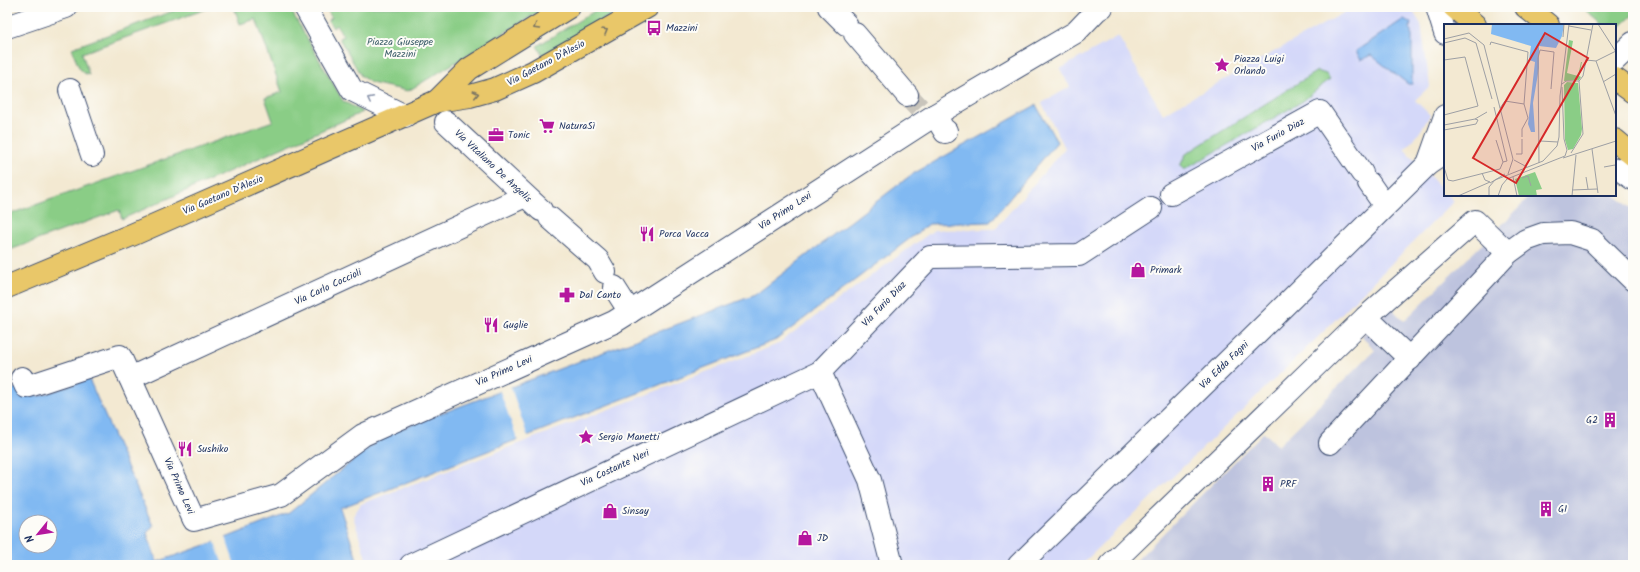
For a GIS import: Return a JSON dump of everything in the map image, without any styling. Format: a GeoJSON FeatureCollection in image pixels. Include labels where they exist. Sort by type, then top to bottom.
{"type":"FeatureCollection","features":[{"type":"Feature","properties":{"kind":"main road","name":"Via Gaetano D'Alesio"},"geometry":{"type":"LineString","coordinates":[[437,101],[469,69],[569,7]]}},
{"type":"Feature","properties":{"kind":"main road","name":"Via Gaetano D'Alesio"},"geometry":{"type":"LineString","coordinates":[[7,287],[134,234],[437,101],[470,96],[495,89],[533,72],[647,7]]}},
{"type":"Feature","properties":{"kind":"main road"},"geometry":{"type":"LineString","coordinates":[[1454,7],[1474,24]]}},
{"type":"Feature","properties":{"kind":"main road"},"geometry":{"type":"LineString","coordinates":[[1526,7],[1547,24]]}},
{"type":"Feature","properties":{"kind":"main road"},"geometry":{"type":"LineString","coordinates":[[1616,80],[1633,92]]}},
{"type":"Feature","properties":{"kind":"main road"},"geometry":{"type":"LineString","coordinates":[[1616,142],[1628,168]]}},
{"type":"Feature","properties":{"kind":"street"},"geometry":{"type":"LineString","coordinates":[[7,28],[28,13],[66,7]]}},
{"type":"Feature","properties":{"kind":"street"},"geometry":{"type":"LineString","coordinates":[[305,7],[352,90],[405,116]]}},
{"type":"Feature","properties":{"kind":"street"},"geometry":{"type":"LineString","coordinates":[[829,7],[927,114]]}},
{"type":"Feature","properties":{"kind":"street"},"geometry":{"type":"LineString","coordinates":[[1437,7],[1444,30]]}},
{"type":"Feature","properties":{"kind":"street","name":"Via Primo Levi"},"geometry":{"type":"LineString","coordinates":[[130,378],[194,520],[281,495],[363,435],[614,322],[927,114],[1076,32],[1098,8]]}},
{"type":"Feature","properties":{"kind":"street"},"geometry":{"type":"LineString","coordinates":[[1616,59],[1633,43]]}},
{"type":"Feature","properties":{"kind":"street"},"geometry":{"type":"LineString","coordinates":[[70,90],[92,155]]}},
{"type":"Feature","properties":{"kind":"street","name":"Via Furio Diaz"},"geometry":{"type":"LineString","coordinates":[[1171,194],[1320,112],[1385,206]]}},
{"type":"Feature","properties":{"kind":"street","name":"Via Edda Fagni"},"geometry":{"type":"LineString","coordinates":[[1019,565],[1385,206],[1436,159],[1444,121]]}},
{"type":"Feature","properties":{"kind":"street","name":"Via Vitaliano De Angelis"},"geometry":{"type":"LineString","coordinates":[[446,122],[525,196],[598,260],[630,312]]}},
{"type":"Feature","properties":{"kind":"street","name":"Via Carlo Coccioli"},"geometry":{"type":"LineString","coordinates":[[130,378],[525,196]]}},
{"type":"Feature","properties":{"kind":"street","name":"Via Furio Diaz"},"geometry":{"type":"LineString","coordinates":[[820,372],[930,257],[1079,255],[1151,208]]}},
{"type":"Feature","properties":{"kind":"street"},"geometry":{"type":"LineString","coordinates":[[1110,565],[1366,317],[1475,221],[1508,253]]}},
{"type":"Feature","properties":{"kind":"street"},"geometry":{"type":"LineString","coordinates":[[1330,443],[1508,253],[1526,240],[1543,234],[1570,233],[1592,240],[1633,280]]}},
{"type":"Feature","properties":{"kind":"street"},"geometry":{"type":"LineString","coordinates":[[1366,317],[1410,359]]}},
{"type":"Feature","properties":{"kind":"street"},"geometry":{"type":"LineString","coordinates":[[22,378],[26,387],[120,356],[130,378]]}},
{"type":"Feature","properties":{"kind":"street"},"geometry":{"type":"LineString","coordinates":[[820,372],[870,480],[892,565]]}},
{"type":"Feature","properties":{"kind":"street","name":"Via Costante Neri"},"geometry":{"type":"LineString","coordinates":[[411,565],[820,372]]}},
{"type":"Feature","properties":{"kind":"shaded area"},"geometry":{"type":"Polygon","coordinates":[[[1354,7],[1410,7],[1421,24],[1430,86],[1415,100],[1430,115],[1418,135],[1404,149],[1444,191],[1444,196],[1449,196],[1454,201],[1314,341],[1081,565],[368,565],[353,516],[361,504],[776,345],[934,230],[995,229],[1065,148],[1042,103],[1070,87],[1060,69],[1118,36],[1163,114],[1354,7]]]}},
{"type":"Feature","properties":{"kind":"shaded area"},"geometry":{"type":"Polygon","coordinates":[[[1531,196],[1615,196],[1633,209],[1633,565],[1132,565],[1264,432],[1278,446],[1375,350],[1362,336],[1391,308],[1404,321],[1531,196]]]}},
{"type":"Feature","properties":{"kind":"green space"},"geometry":{"type":"Polygon","coordinates":[[[184,7],[212,7],[82,53],[89,75],[79,68],[72,48],[184,7]]]}},
{"type":"Feature","properties":{"kind":"green space"},"geometry":{"type":"Polygon","coordinates":[[[234,7],[289,7],[343,101],[363,112],[122,219],[119,210],[7,251],[7,215],[273,121],[265,98],[282,92],[256,19],[240,24],[234,7]]]}},
{"type":"Feature","properties":{"kind":"green space","name":"Piazza Giuseppe Mazzini"},"geometry":{"type":"Polygon","coordinates":[[[325,7],[547,7],[408,91],[371,83],[361,76],[339,38],[343,36],[337,25],[333,28],[328,20],[332,18],[325,7]]]}},
{"type":"Feature","properties":{"kind":"green space"},"geometry":{"type":"Polygon","coordinates":[[[601,7],[625,7],[543,55],[537,46],[601,7]]]}},
{"type":"Feature","properties":{"kind":"green space"},"geometry":{"type":"Polygon","coordinates":[[[1582,7],[1633,7],[1633,15],[1616,30],[1616,24],[1602,24],[1582,7]]]}},
{"type":"Feature","properties":{"kind":"green space"},"geometry":{"type":"Polygon","coordinates":[[[1317,71],[1326,74],[1330,79],[1303,101],[1184,170],[1180,166],[1186,154],[1317,71]]]}},
{"type":"Feature","properties":{"kind":"water"},"geometry":{"type":"Polygon","coordinates":[[[1404,19],[1411,23],[1410,28],[1412,31],[1412,84],[1408,84],[1371,55],[1361,60],[1356,51],[1404,19]]]}},
{"type":"Feature","properties":{"kind":"water"},"geometry":{"type":"Polygon","coordinates":[[[1036,105],[1057,142],[990,222],[929,224],[776,340],[340,508],[359,565],[7,565],[7,391],[22,386],[39,396],[89,379],[153,526],[147,533],[157,562],[223,539],[289,513],[384,435],[755,295],[911,175],[1036,105]]]}},
{"type":"Feature","properties":{"kind":"pier"},"geometry":{"type":"Polygon","coordinates":[[[510,385],[528,437],[518,441],[499,389],[510,385]]]}},
{"type":"Feature","properties":{"kind":"pier"},"geometry":{"type":"Polygon","coordinates":[[[225,536],[235,565],[223,565],[214,540],[225,536]]]}},
{"type":"Feature","properties":{"kind":"tunnel"},"geometry":{"type":"LineString","coordinates":[[907,95],[919,108]]}},
{"type":"Feature","properties":{"kind":"place","name":"Mazzini"},"geometry":{"type":"Point","coordinates":[654,28]}},
{"type":"Feature","properties":{"kind":"place","name":"Piazza Luigi Orlando"},"geometry":{"type":"Point","coordinates":[1222,65]}},
{"type":"Feature","properties":{"kind":"place","name":"NaturaSì"},"geometry":{"type":"Point","coordinates":[547,126]}},
{"type":"Feature","properties":{"kind":"place","name":"Tonic"},"geometry":{"type":"Point","coordinates":[496,135]}},
{"type":"Feature","properties":{"kind":"place","name":"Porca Vacca"},"geometry":{"type":"Point","coordinates":[647,234]}},
{"type":"Feature","properties":{"kind":"place","name":"Primark"},"geometry":{"type":"Point","coordinates":[1138,270]}},
{"type":"Feature","properties":{"kind":"place","name":"Dal Canto"},"geometry":{"type":"Point","coordinates":[567,295]}},
{"type":"Feature","properties":{"kind":"place","name":"Guglie"},"geometry":{"type":"Point","coordinates":[491,325]}},
{"type":"Feature","properties":{"kind":"place","name":"G2"},"geometry":{"type":"Point","coordinates":[1610,420]}},
{"type":"Feature","properties":{"kind":"place","name":"Sergio Manetti"},"geometry":{"type":"Point","coordinates":[586,437]}},
{"type":"Feature","properties":{"kind":"place","name":"Sushiko"},"geometry":{"type":"Point","coordinates":[185,449]}},
{"type":"Feature","properties":{"kind":"place","name":"PRF"},"geometry":{"type":"Point","coordinates":[1268,484]}},
{"type":"Feature","properties":{"kind":"place","name":"G1"},"geometry":{"type":"Point","coordinates":[1546,509]}},
{"type":"Feature","properties":{"kind":"place","name":"Sinsay"},"geometry":{"type":"Point","coordinates":[610,511]}},
{"type":"Feature","properties":{"kind":"place","name":"JD"},"geometry":{"type":"Point","coordinates":[805,538]}}]}
